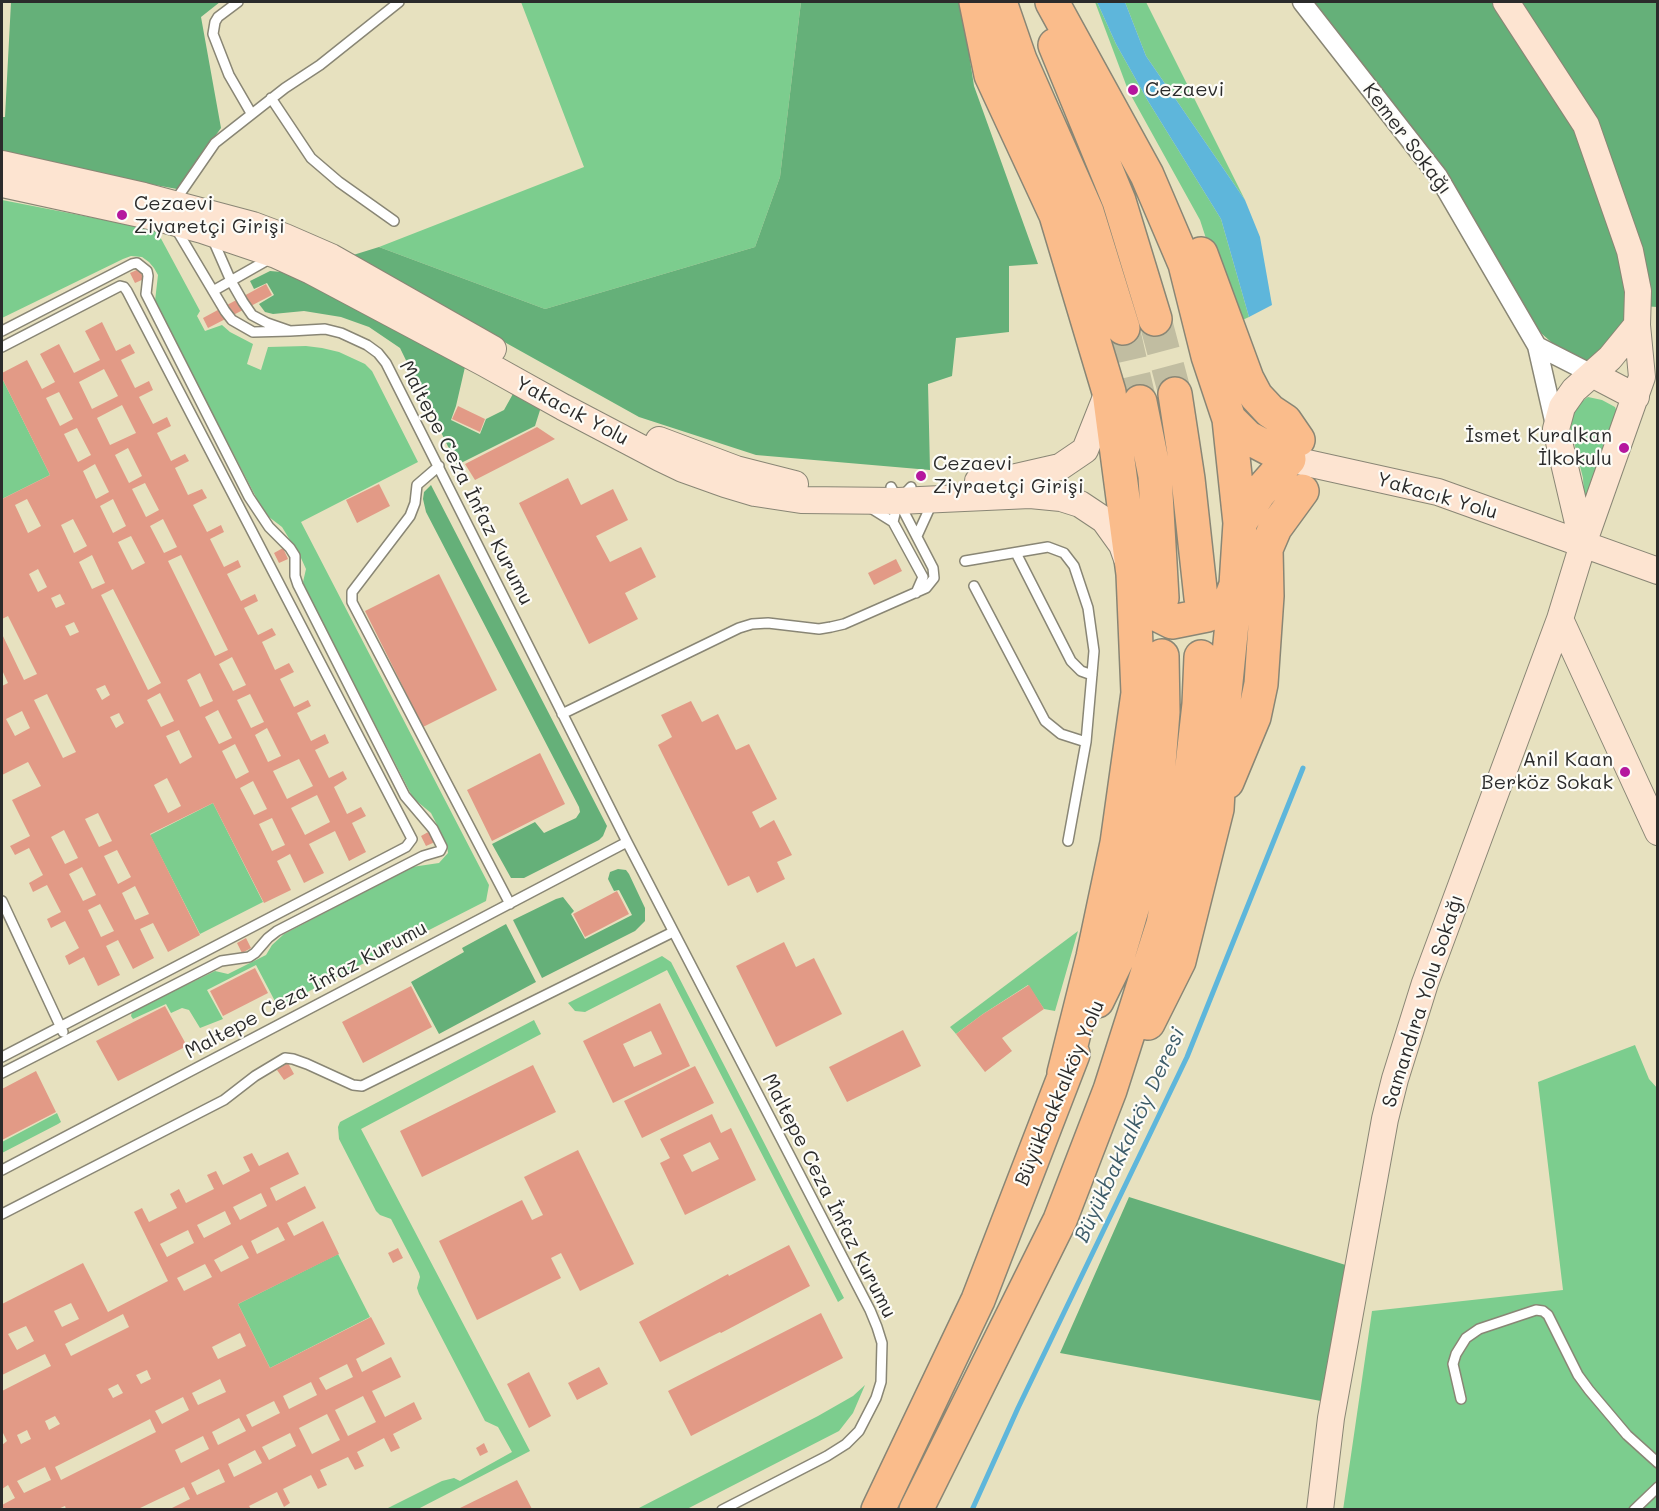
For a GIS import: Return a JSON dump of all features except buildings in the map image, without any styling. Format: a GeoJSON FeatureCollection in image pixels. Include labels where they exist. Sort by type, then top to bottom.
{"type":"FeatureCollection","features":[{"type":"Feature","properties":{"kind":"highway"},"geometry":{"type":"LineString","coordinates":[[976,2],[991,75],[1056,215],[1108,392],[1133,574],[1138,693],[1115,854],[1093,957],[1064,1074]]}},
{"type":"Feature","properties":{"kind":"highway"},"geometry":{"type":"LineString","coordinates":[[1000,2],[1020,60],[1087,212],[1123,328]]}},
{"type":"Feature","properties":{"kind":"highway"},"geometry":{"type":"LineString","coordinates":[[1039,2],[1119,201],[1155,319]]}},
{"type":"Feature","properties":{"kind":"highway"},"geometry":{"type":"LineString","coordinates":[[1052,2],[1147,176],[1185,264],[1208,356],[1229,419],[1240,523],[1216,809]]}},
{"type":"Feature","properties":{"kind":"highway"},"geometry":{"type":"LineString","coordinates":[[1147,176],[1168,194],[1188,221],[1247,379],[1256,396],[1270,411],[1285,421],[1294,450]]}},
{"type":"Feature","properties":{"kind":"highway"},"geometry":{"type":"LineString","coordinates":[[1108,392],[1111,362],[1118,347],[1142,329],[1168,326],[1190,337],[1208,356]]}},
{"type":"Feature","properties":{"kind":"highway"},"geometry":{"type":"LineString","coordinates":[[1175,394],[1188,479],[1200,598]]}},
{"type":"Feature","properties":{"kind":"highway"},"geometry":{"type":"LineString","coordinates":[[1140,402],[1155,476],[1162,598]]}},
{"type":"Feature","properties":{"kind":"highway"},"geometry":{"type":"LineString","coordinates":[[1229,419],[1247,436],[1294,450]]}},
{"type":"Feature","properties":{"kind":"highway"},"geometry":{"type":"LineString","coordinates":[[1240,523],[1259,493],[1294,450]]}},
{"type":"Feature","properties":{"kind":"highway"},"geometry":{"type":"LineString","coordinates":[[1110,1090],[1153,1014],[1179,961],[1216,809],[1254,717],[1261,684],[1267,596],[1266,549],[1275,528],[1302,491]]}},
{"type":"Feature","properties":{"kind":"highway"},"geometry":{"type":"LineString","coordinates":[[1133,574],[1152,612],[1172,622],[1207,615],[1228,606],[1236,585]]}},
{"type":"Feature","properties":{"kind":"highway","name":"Büyükbakkalköy Yolu"},"geometry":{"type":"LineString","coordinates":[[878,1509],[978,1300],[1064,1074],[1117,960],[1142,875],[1156,802],[1163,712],[1162,656]]}},
{"type":"Feature","properties":{"kind":"highway","name":"Büyükbakkalköy Yolu"},"geometry":{"type":"LineString","coordinates":[[916,1509],[1060,1220],[1110,1090],[1163,924],[1188,792],[1199,704],[1201,657]]}},
{"type":"Feature","properties":{"kind":"main road","name":"Samandıra Yolu Sokağı"},"geometry":{"type":"LineString","coordinates":[[1320,1509],[1330,1418],[1385,1119],[1395,1079],[1425,983],[1560,618],[1583,544],[1642,376],[1637,325],[1638,291],[1630,251],[1586,125],[1506,2]]}},
{"type":"Feature","properties":{"kind":"main road","name":"Yakacık Yolu"},"geometry":{"type":"LineString","coordinates":[[2,164],[180,212],[210,233],[276,255],[311,271],[683,469],[764,495],[801,500],[860,501],[1030,495],[1060,498],[1080,504],[1104,520],[1122,545],[1133,574]]}},
{"type":"Feature","properties":{"kind":"main road","name":"Yakacık Yolu"},"geometry":{"type":"LineString","coordinates":[[2,183],[253,225],[331,257],[665,443],[757,475],[813,488],[898,499],[1060,467],[1085,450],[1108,392]]}},
{"type":"Feature","properties":{"kind":"main road"},"geometry":{"type":"LineString","coordinates":[[1556,429],[1562,407],[1574,390],[1624,344],[1637,325]]}},
{"type":"Feature","properties":{"kind":"main road"},"geometry":{"type":"LineString","coordinates":[[1592,374],[1636,397]]}},
{"type":"Feature","properties":{"kind":"main road","name":"Kemer Sokağı"},"geometry":{"type":"LineString","coordinates":[[1556,429],[1583,544]]}},
{"type":"Feature","properties":{"kind":"main road","name":"Yakacık Yolu"},"geometry":{"type":"LineString","coordinates":[[1294,450],[1438,492],[1658,571]]}},
{"type":"Feature","properties":{"kind":"main road"},"geometry":{"type":"LineString","coordinates":[[1560,618],[1658,832]]}},
{"type":"Feature","properties":{"kind":"street","name":"Kemer Sokağı"},"geometry":{"type":"LineString","coordinates":[[1302,2],[1438,176],[1537,346],[1556,429]]}},
{"type":"Feature","properties":{"kind":"street"},"geometry":{"type":"LineString","coordinates":[[1537,346],[1592,374]]}},
{"type":"Feature","properties":{"kind":"lane"},"geometry":{"type":"LineString","coordinates":[[238,2],[218,18],[213,34],[229,75],[251,113]]}},
{"type":"Feature","properties":{"kind":"lane"},"geometry":{"type":"LineString","coordinates":[[180,212],[215,143],[271,98],[320,65],[399,2]]}},
{"type":"Feature","properties":{"kind":"lane"},"geometry":{"type":"LineString","coordinates":[[271,98],[311,158],[339,182],[394,221]]}},
{"type":"Feature","properties":{"kind":"lane","name":"Maltepe Ceza İnfaz Kurumu"},"geometry":{"type":"LineString","coordinates":[[180,212],[213,291],[225,310],[242,327],[253,332],[325,329],[341,333],[367,345],[378,353],[395,378],[627,842],[870,1310],[882,1343],[881,1382],[876,1398],[859,1431],[846,1444],[826,1456],[722,1509]]}},
{"type":"Feature","properties":{"kind":"lane","name":"Maltepe Ceza İnfaz Kurumu"},"geometry":{"type":"LineString","coordinates":[[210,233],[231,280],[252,315],[267,323],[290,330]]}},
{"type":"Feature","properties":{"kind":"lane"},"geometry":{"type":"LineString","coordinates":[[213,291],[276,255]]}},
{"type":"Feature","properties":{"kind":"lane"},"geometry":{"type":"LineString","coordinates":[[2,331],[132,264],[137,263],[147,271],[146,294],[244,486],[259,515],[295,556],[295,576],[298,585],[405,796],[429,822],[442,847],[440,851],[423,856],[277,931],[249,957],[221,961],[2,1073]]}},
{"type":"Feature","properties":{"kind":"lane"},"geometry":{"type":"LineString","coordinates":[[2,346],[120,286],[124,287],[412,839],[406,847],[2,1057]]}},
{"type":"Feature","properties":{"kind":"lane"},"geometry":{"type":"LineString","coordinates":[[438,466],[417,485],[415,503],[410,516],[352,592],[352,602],[510,904]]}},
{"type":"Feature","properties":{"kind":"lane"},"geometry":{"type":"LineString","coordinates":[[562,714],[740,628],[752,624],[768,623],[811,628],[831,627],[844,624],[916,593],[931,582],[935,573],[898,499]]}},
{"type":"Feature","properties":{"kind":"lane"},"geometry":{"type":"LineString","coordinates":[[898,499],[923,577],[916,593]]}},
{"type":"Feature","properties":{"kind":"lane"},"geometry":{"type":"LineString","coordinates":[[917,536],[934,499]]}},
{"type":"Feature","properties":{"kind":"lane"},"geometry":{"type":"LineString","coordinates":[[965,561],[1053,548],[1064,553],[1071,561],[1088,609],[1094,651],[1086,742],[1068,841]]}},
{"type":"Feature","properties":{"kind":"lane"},"geometry":{"type":"LineString","coordinates":[[1016,553],[1071,662],[1081,671],[1092,675]]}},
{"type":"Feature","properties":{"kind":"lane"},"geometry":{"type":"LineString","coordinates":[[974,586],[1045,721],[1060,734],[1086,742]]}},
{"type":"Feature","properties":{"kind":"lane","name":"Maltepe Ceza İnfaz Kurumu"},"geometry":{"type":"LineString","coordinates":[[2,1170],[627,842]]}},
{"type":"Feature","properties":{"kind":"lane"},"geometry":{"type":"LineString","coordinates":[[2,901],[67,1039]]}},
{"type":"Feature","properties":{"kind":"lane"},"geometry":{"type":"LineString","coordinates":[[2,1214],[224,1100],[266,1068],[285,1058],[307,1064],[343,1082],[362,1086],[673,932]]}},
{"type":"Feature","properties":{"kind":"lane"},"geometry":{"type":"LineString","coordinates":[[1461,1399],[1453,1364],[1466,1338],[1479,1329],[1536,1310],[1543,1311],[1548,1315],[1578,1375],[1595,1398],[1627,1435],[1658,1463]]}},
{"type":"Feature","properties":{"kind":"lane"},"geometry":{"type":"LineString","coordinates":[[1634,1509],[1658,1487]]}},
{"type":"Feature","properties":{"kind":"green space"},"geometry":{"type":"Polygon","coordinates":[[[11,2],[220,2],[201,17],[221,128],[177,189],[2,157],[2,117],[5,117],[11,2]]]}},
{"type":"Feature","properties":{"kind":"green space"},"geometry":{"type":"Polygon","coordinates":[[[521,2],[801,2],[780,177],[755,247],[545,309],[379,247],[584,167],[521,2]]]}},
{"type":"Feature","properties":{"kind":"green space"},"geometry":{"type":"Polygon","coordinates":[[[801,2],[961,2],[974,86],[1038,264],[1009,266],[1009,332],[956,338],[952,376],[928,384],[930,470],[756,455],[639,417],[350,256],[379,247],[545,309],[755,247],[780,177],[801,2]]]}},
{"type":"Feature","properties":{"kind":"green space"},"geometry":{"type":"Polygon","coordinates":[[[1095,2],[1148,101],[1221,219],[1249,317],[1234,324],[1200,220],[1128,90],[1095,2]]]}},
{"type":"Feature","properties":{"kind":"green space"},"geometry":{"type":"Polygon","coordinates":[[[1125,2],[1146,2],[1245,200],[1146,56],[1125,2]]]}},
{"type":"Feature","properties":{"kind":"green space"},"geometry":{"type":"Polygon","coordinates":[[[1298,2],[1657,2],[1657,307],[1629,305],[1619,344],[1584,371],[1533,326],[1449,192],[1298,2]]]}},
{"type":"Feature","properties":{"kind":"green space"},"geometry":{"type":"Polygon","coordinates":[[[2,200],[151,229],[158,233],[200,311],[197,316],[205,331],[222,325],[253,344],[247,364],[261,370],[268,347],[322,348],[339,352],[365,364],[372,371],[418,462],[301,522],[489,885],[486,901],[278,1007],[256,965],[207,990],[223,1019],[200,1028],[189,1010],[182,1008],[171,1013],[166,1004],[133,1019],[131,1016],[132,1012],[137,1009],[215,971],[228,974],[266,955],[272,945],[284,934],[412,867],[439,863],[448,853],[447,845],[431,813],[413,798],[305,588],[303,582],[306,569],[301,558],[282,527],[269,517],[258,501],[164,320],[155,301],[158,275],[154,268],[142,257],[131,256],[2,318],[2,200]]]}},
{"type":"Feature","properties":{"kind":"green space"},"geometry":{"type":"Polygon","coordinates":[[[270,271],[282,272],[294,277],[465,367],[451,420],[480,434],[486,419],[504,410],[514,392],[541,407],[535,426],[457,465],[400,348],[369,327],[341,317],[304,311],[273,314],[265,312],[259,304],[274,295],[267,283],[254,289],[250,281],[270,271]]]}},
{"type":"Feature","properties":{"kind":"green space"},"geometry":{"type":"Polygon","coordinates":[[[2,378],[50,475],[2,499],[2,378]]]}},
{"type":"Feature","properties":{"kind":"green space"},"geometry":{"type":"Polygon","coordinates":[[[1588,397],[1602,400],[1615,407],[1622,425],[1585,510],[1583,478],[1570,426],[1574,407],[1588,397]]]}},
{"type":"Feature","properties":{"kind":"green space"},"geometry":{"type":"Polygon","coordinates":[[[431,485],[607,826],[599,840],[524,878],[511,878],[492,844],[535,822],[544,833],[576,818],[580,812],[579,807],[426,512],[424,492],[431,485]]]}},
{"type":"Feature","properties":{"kind":"green space"},"geometry":{"type":"Polygon","coordinates":[[[213,803],[263,902],[200,934],[150,835],[213,803]]]}},
{"type":"Feature","properties":{"kind":"green space"},"geometry":{"type":"Polygon","coordinates":[[[618,869],[626,870],[629,874],[645,908],[645,921],[635,931],[542,978],[513,920],[563,897],[574,911],[571,914],[585,939],[632,915],[619,890],[614,891],[608,879],[610,872],[618,869]]]}},
{"type":"Feature","properties":{"kind":"green space"},"geometry":{"type":"Polygon","coordinates":[[[506,924],[536,982],[439,1034],[411,982],[464,952],[462,948],[506,924]]]}},
{"type":"Feature","properties":{"kind":"green space"},"geometry":{"type":"Polygon","coordinates":[[[1078,931],[1055,1011],[1044,1009],[1028,985],[956,1034],[950,1027],[1078,931]]]}},
{"type":"Feature","properties":{"kind":"green space"},"geometry":{"type":"Polygon","coordinates":[[[662,956],[671,962],[844,1298],[838,1302],[667,970],[585,1012],[575,1011],[568,1003],[662,956]]]}},
{"type":"Feature","properties":{"kind":"green space"},"geometry":{"type":"Polygon","coordinates":[[[534,1020],[541,1034],[361,1129],[530,1451],[418,1509],[386,1509],[442,1481],[454,1478],[460,1481],[512,1452],[498,1427],[485,1421],[419,1294],[417,1288],[419,1273],[391,1219],[376,1211],[339,1139],[338,1127],[340,1122],[534,1020]]]}},
{"type":"Feature","properties":{"kind":"green space"},"geometry":{"type":"Polygon","coordinates":[[[1635,1045],[1649,1079],[1658,1089],[1657,1509],[1343,1510],[1372,1311],[1563,1290],[1538,1082],[1635,1045]]]}},
{"type":"Feature","properties":{"kind":"green space"},"geometry":{"type":"Polygon","coordinates":[[[57,1113],[61,1122],[2,1153],[2,1142],[57,1113]]]}},
{"type":"Feature","properties":{"kind":"green space"},"geometry":{"type":"Polygon","coordinates":[[[1129,1197],[1352,1267],[1321,1401],[1060,1353],[1129,1197]]]}},
{"type":"Feature","properties":{"kind":"green space"},"geometry":{"type":"Polygon","coordinates":[[[338,1254],[370,1317],[270,1368],[238,1304],[338,1254]]]}},
{"type":"Feature","properties":{"kind":"green space"},"geometry":{"type":"Polygon","coordinates":[[[865,1385],[853,1413],[839,1431],[687,1509],[637,1509],[818,1416],[853,1396],[865,1385]]]}},
{"type":"Feature","properties":{"kind":"water"},"geometry":{"type":"Polygon","coordinates":[[[1097,2],[1125,2],[1146,56],[1245,200],[1260,237],[1272,305],[1249,317],[1221,219],[1148,101],[1116,44],[1097,2]]]}},
{"type":"Feature","properties":{"kind":"waterway","name":"Büyükbakkalköy Deresi"},"geometry":{"type":"LineString","coordinates":[[972,1510],[1018,1408],[1187,1057],[1303,768]]}},
{"type":"Feature","properties":{"kind":"tunnel"},"geometry":{"type":"LineString","coordinates":[[1155,319],[1175,394]]}},
{"type":"Feature","properties":{"kind":"tunnel"},"geometry":{"type":"LineString","coordinates":[[1123,328],[1140,402]]}},
{"type":"Feature","properties":{"kind":"place","name":"Cezaevi"},"geometry":{"type":"Point","coordinates":[1133,90]}},
{"type":"Feature","properties":{"kind":"place","name":"Cezaevi Ziyaretçi Girişi"},"geometry":{"type":"Point","coordinates":[122,215]}},
{"type":"Feature","properties":{"kind":"place","name":"İsmet Kuralkan İlkokulu"},"geometry":{"type":"Point","coordinates":[1624,448]}},
{"type":"Feature","properties":{"kind":"place","name":"Cezaevi Ziyraetçi Girişi"},"geometry":{"type":"Point","coordinates":[921,476]}},
{"type":"Feature","properties":{"kind":"place","name":"Anil Kaan Berköz Sokak"},"geometry":{"type":"Point","coordinates":[1625,772]}}]}
